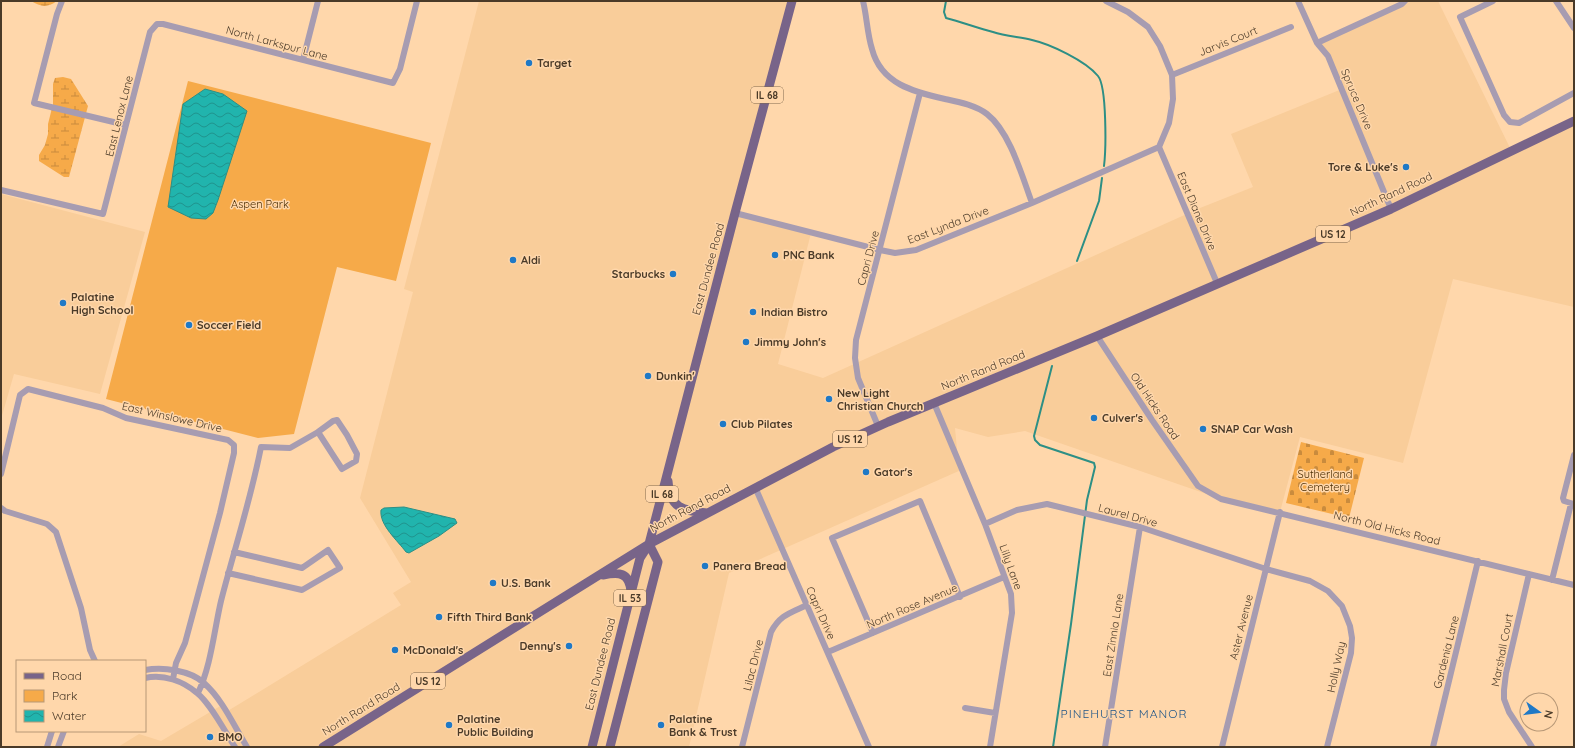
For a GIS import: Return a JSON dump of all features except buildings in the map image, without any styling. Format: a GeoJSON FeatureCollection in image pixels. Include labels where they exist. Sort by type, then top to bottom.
{"type":"FeatureCollection","features":[{"type":"Feature","properties":{"kind":"main road","name":"East Dundee Road"},"geometry":{"type":"LineString","coordinates":[[592,747],[640,558],[649,544],[792,1]]}},
{"type":"Feature","properties":{"kind":"main road","name":"North Rand Road"},"geometry":{"type":"LineString","coordinates":[[323,747],[649,544],[833,446],[1097,336],[1391,209],[1574,122]]}},
{"type":"Feature","properties":{"kind":"main road"},"geometry":{"type":"LineString","coordinates":[[668,473],[668,491],[672,500],[677,506],[685,510],[707,513]]}},
{"type":"Feature","properties":{"kind":"main road","name":"IL 53"},"geometry":{"type":"LineString","coordinates":[[610,747],[658,562],[649,544]]}},
{"type":"Feature","properties":{"kind":"main road"},"geometry":{"type":"LineString","coordinates":[[598,576],[614,573],[626,577],[629,580],[632,592]]}},
{"type":"Feature","properties":{"kind":"street"},"geometry":{"type":"LineString","coordinates":[[62,1],[57,14],[34,103],[126,125]]}},
{"type":"Feature","properties":{"kind":"street"},"geometry":{"type":"LineString","coordinates":[[303,60],[318,1]]}},
{"type":"Feature","properties":{"kind":"street","name":"North Larkspur Lane"},"geometry":{"type":"LineString","coordinates":[[157,24],[163,24],[393,83],[400,69],[417,1]]}},
{"type":"Feature","properties":{"kind":"street"},"geometry":{"type":"LineString","coordinates":[[863,1],[871,48],[875,59],[884,73],[897,84],[920,93],[970,105],[988,114],[1006,135],[1032,203]]}},
{"type":"Feature","properties":{"kind":"street"},"geometry":{"type":"LineString","coordinates":[[1106,1],[1128,12],[1148,27],[1160,46],[1172,75],[1173,99],[1169,123],[1159,147]]}},
{"type":"Feature","properties":{"kind":"street","name":"Spruce Drive"},"geometry":{"type":"LineString","coordinates":[[1298,1],[1317,43],[1328,56],[1391,209]]}},
{"type":"Feature","properties":{"kind":"street"},"geometry":{"type":"LineString","coordinates":[[1317,43],[1402,4],[1405,1]]}},
{"type":"Feature","properties":{"kind":"street"},"geometry":{"type":"LineString","coordinates":[[1493,1],[1460,17],[1504,115],[1510,122],[1519,123],[1574,94]]}},
{"type":"Feature","properties":{"kind":"street"},"geometry":{"type":"LineString","coordinates":[[1556,1],[1574,28]]}},
{"type":"Feature","properties":{"kind":"street","name":"East Lenox Lane"},"geometry":{"type":"LineString","coordinates":[[1,190],[104,214],[150,32],[157,24]]}},
{"type":"Feature","properties":{"kind":"street","name":"Jarvis Court"},"geometry":{"type":"LineString","coordinates":[[1172,75],[1291,27]]}},
{"type":"Feature","properties":{"kind":"street","name":"Capri Drive"},"geometry":{"type":"LineString","coordinates":[[878,426],[858,378],[855,358],[856,340],[920,93]]}},
{"type":"Feature","properties":{"kind":"street","name":"East Lynda Drive"},"geometry":{"type":"LineString","coordinates":[[735,213],[880,250],[895,253],[916,250],[1032,203],[1159,147]]}},
{"type":"Feature","properties":{"kind":"street","name":"East Diane Drive"},"geometry":{"type":"LineString","coordinates":[[1159,147],[1217,283]]}},
{"type":"Feature","properties":{"kind":"street","name":"Old Hicks Road"},"geometry":{"type":"LineString","coordinates":[[1097,336],[1152,420],[1198,486]]}},
{"type":"Feature","properties":{"kind":"street","name":"East Winslowe Drive"},"geometry":{"type":"LineString","coordinates":[[1,474],[20,395],[28,389],[103,408],[126,418],[228,440],[234,445],[234,453],[220,513],[185,643],[174,670],[173,679]]}},
{"type":"Feature","properties":{"kind":"street","name":"Lilly Lane"},"geometry":{"type":"LineString","coordinates":[[934,403],[985,524],[1004,577],[1012,594],[1012,613],[990,747]]}},
{"type":"Feature","properties":{"kind":"street"},"geometry":{"type":"LineString","coordinates":[[198,693],[203,682],[217,616],[255,477],[261,447],[290,448],[318,432],[333,421],[338,420],[357,454],[356,461],[342,469],[318,432]]}},
{"type":"Feature","properties":{"kind":"street"},"geometry":{"type":"LineString","coordinates":[[1552,580],[1573,504],[1564,501],[1563,498],[1574,454]]}},
{"type":"Feature","properties":{"kind":"street","name":"North Old Hicks Road"},"geometry":{"type":"LineString","coordinates":[[1198,486],[1221,498],[1574,585]]}},
{"type":"Feature","properties":{"kind":"street","name":"Capri Drive"},"geometry":{"type":"LineString","coordinates":[[755,487],[869,747]]}},
{"type":"Feature","properties":{"kind":"street"},"geometry":{"type":"LineString","coordinates":[[873,633],[832,538],[920,501],[960,597]]}},
{"type":"Feature","properties":{"kind":"street","name":"Laurel Drive"},"geometry":{"type":"LineString","coordinates":[[985,524],[1017,510],[1047,504],[1140,527],[1266,569]]}},
{"type":"Feature","properties":{"kind":"street"},"geometry":{"type":"LineString","coordinates":[[1,508],[5,511],[47,524],[56,532],[81,608],[90,650],[95,660]]}},
{"type":"Feature","properties":{"kind":"street","name":"Aster Avenue"},"geometry":{"type":"LineString","coordinates":[[1222,747],[1280,512]]}},
{"type":"Feature","properties":{"kind":"street","name":"East Zinnia Lane"},"geometry":{"type":"LineString","coordinates":[[1106,747],[1140,527]]}},
{"type":"Feature","properties":{"kind":"street"},"geometry":{"type":"LineString","coordinates":[[228,573],[302,590],[340,568],[328,550],[302,568],[234,552]]}},
{"type":"Feature","properties":{"kind":"street","name":"Gardenia Lane"},"geometry":{"type":"LineString","coordinates":[[1433,747],[1478,561]]}},
{"type":"Feature","properties":{"kind":"street","name":"Holly Way"},"geometry":{"type":"LineString","coordinates":[[1266,569],[1310,581],[1322,586],[1338,600],[1348,620],[1352,638],[1351,653],[1327,747]]}},
{"type":"Feature","properties":{"kind":"street","name":"Marshall Court"},"geometry":{"type":"LineString","coordinates":[[1529,574],[1506,673],[1504,699],[1509,712],[1532,747]]}},
{"type":"Feature","properties":{"kind":"street","name":"North Rose Avenue"},"geometry":{"type":"LineString","coordinates":[[828,652],[1004,577]]}},
{"type":"Feature","properties":{"kind":"street","name":"Lilac Drive"},"geometry":{"type":"LineString","coordinates":[[742,747],[771,632],[776,623],[784,615],[807,606]]}},
{"type":"Feature","properties":{"kind":"street"},"geometry":{"type":"LineString","coordinates":[[146,670],[174,670],[203,682],[222,705],[247,747]]}},
{"type":"Feature","properties":{"kind":"street"},"geometry":{"type":"LineString","coordinates":[[146,678],[173,679],[198,693],[212,711],[235,747]]}},
{"type":"Feature","properties":{"kind":"street"},"geometry":{"type":"LineString","coordinates":[[965,708],[995,713]]}},
{"type":"Feature","properties":{"kind":"street"},"geometry":{"type":"LineString","coordinates":[[47,747],[52,732]]}},
{"type":"Feature","properties":{"kind":"street"},"geometry":{"type":"LineString","coordinates":[[58,747],[64,732]]}},
{"type":"Feature","properties":{"kind":"shaded area"},"geometry":{"type":"Polygon","coordinates":[[[479,1],[792,1],[735,213],[811,233],[778,364],[823,378],[1200,208],[1253,187],[1231,134],[1342,89],[1328,56],[1317,43],[1407,1],[1438,1],[1512,152],[1574,121],[1574,307],[1453,279],[1403,463],[1300,437],[1280,512],[1221,499],[1025,431],[988,437],[955,428],[958,460],[961,470],[729,573],[689,747],[118,747],[139,734],[161,741],[222,705],[226,712],[401,605],[393,593],[411,582],[360,498],[413,292],[404,289],[479,1]]]}},
{"type":"Feature","properties":{"kind":"shaded area","name":"Palatine High School"},"geometry":{"type":"Polygon","coordinates":[[[1,194],[145,232],[100,394],[14,374],[1,419],[1,194]]]}},
{"type":"Feature","properties":{"kind":"green space"},"geometry":{"type":"Polygon","coordinates":[[[31,1],[57,1],[50,5],[44,6],[38,5],[31,1]]]}},
{"type":"Feature","properties":{"kind":"green space"},"geometry":{"type":"Polygon","coordinates":[[[63,77],[71,79],[88,106],[69,177],[64,177],[39,161],[39,155],[45,145],[48,134],[48,124],[53,104],[53,84],[55,78],[63,77]]]}},
{"type":"Feature","properties":{"kind":"green space","name":"Aspen Park"},"geometry":{"type":"Polygon","coordinates":[[[188,81],[431,143],[396,281],[337,267],[294,434],[258,438],[106,399],[188,81]]]}},
{"type":"Feature","properties":{"kind":"green space","name":"Sutherland Cemetery"},"geometry":{"type":"Polygon","coordinates":[[[1301,442],[1364,458],[1349,518],[1286,503],[1301,442]]]}},
{"type":"Feature","properties":{"kind":"water"},"geometry":{"type":"Polygon","coordinates":[[[205,89],[223,94],[247,111],[218,200],[213,213],[206,219],[191,218],[168,207],[183,104],[205,89]]]}},
{"type":"Feature","properties":{"kind":"water"},"geometry":{"type":"Polygon","coordinates":[[[404,507],[455,519],[457,523],[439,536],[409,553],[406,552],[386,527],[381,516],[381,510],[384,508],[404,507]]]}},
{"type":"Feature","properties":{"kind":"waterway"},"geometry":{"type":"LineString","coordinates":[[946,1],[944,12],[946,18],[1048,45],[1077,59],[1098,76],[1101,82],[1104,105],[1104,166]]}},
{"type":"Feature","properties":{"kind":"waterway"},"geometry":{"type":"LineString","coordinates":[[1077,261],[1099,201],[1102,178]]}},
{"type":"Feature","properties":{"kind":"waterway"},"geometry":{"type":"LineString","coordinates":[[1052,366],[1034,436],[1035,440],[1040,445],[1094,463],[1095,467],[1087,500],[1053,747]]}},
{"type":"Feature","properties":{"kind":"place","name":"Target"},"geometry":{"type":"Point","coordinates":[529,63]}},
{"type":"Feature","properties":{"kind":"place","name":"Tore & Luke's"},"geometry":{"type":"Point","coordinates":[1406,167]}},
{"type":"Feature","properties":{"kind":"place","name":"PNC Bank"},"geometry":{"type":"Point","coordinates":[775,255]}},
{"type":"Feature","properties":{"kind":"place","name":"Aldi"},"geometry":{"type":"Point","coordinates":[513,260]}},
{"type":"Feature","properties":{"kind":"place","name":"Starbucks"},"geometry":{"type":"Point","coordinates":[673,274]}},
{"type":"Feature","properties":{"kind":"place","name":"Palatine High School"},"geometry":{"type":"Point","coordinates":[63,303]}},
{"type":"Feature","properties":{"kind":"place","name":"Indian Bistro"},"geometry":{"type":"Point","coordinates":[753,312]}},
{"type":"Feature","properties":{"kind":"place","name":"Soccer Field"},"geometry":{"type":"Point","coordinates":[189,325]}},
{"type":"Feature","properties":{"kind":"place","name":"Jimmy John's"},"geometry":{"type":"Point","coordinates":[746,342]}},
{"type":"Feature","properties":{"kind":"place","name":"Dunkin'"},"geometry":{"type":"Point","coordinates":[648,376]}},
{"type":"Feature","properties":{"kind":"place","name":"New Light Christian Church"},"geometry":{"type":"Point","coordinates":[829,399]}},
{"type":"Feature","properties":{"kind":"place","name":"Culver's"},"geometry":{"type":"Point","coordinates":[1094,418]}},
{"type":"Feature","properties":{"kind":"place","name":"Club Pilates"},"geometry":{"type":"Point","coordinates":[723,424]}},
{"type":"Feature","properties":{"kind":"place","name":"SNAP Car Wash"},"geometry":{"type":"Point","coordinates":[1203,429]}},
{"type":"Feature","properties":{"kind":"place","name":"Gator's"},"geometry":{"type":"Point","coordinates":[866,472]}},
{"type":"Feature","properties":{"kind":"place","name":"Panera Bread"},"geometry":{"type":"Point","coordinates":[705,566]}},
{"type":"Feature","properties":{"kind":"place","name":"U.S. Bank"},"geometry":{"type":"Point","coordinates":[493,583]}},
{"type":"Feature","properties":{"kind":"place","name":"Fifth Third Bank"},"geometry":{"type":"Point","coordinates":[439,617]}},
{"type":"Feature","properties":{"kind":"place","name":"Denny's"},"geometry":{"type":"Point","coordinates":[569,646]}},
{"type":"Feature","properties":{"kind":"place","name":"McDonald's"},"geometry":{"type":"Point","coordinates":[395,650]}},
{"type":"Feature","properties":{"kind":"place","name":"Palatine Public Building"},"geometry":{"type":"Point","coordinates":[449,725]}},
{"type":"Feature","properties":{"kind":"place","name":"Palatine Bank & Trust"},"geometry":{"type":"Point","coordinates":[661,725]}},
{"type":"Feature","properties":{"kind":"place","name":"BMO"},"geometry":{"type":"Point","coordinates":[210,737]}},
{"type":"Feature","properties":{"kind":"district","name":"PINEHURST MANOR"},"geometry":{"type":"Point","coordinates":[1124,713]}}]}
